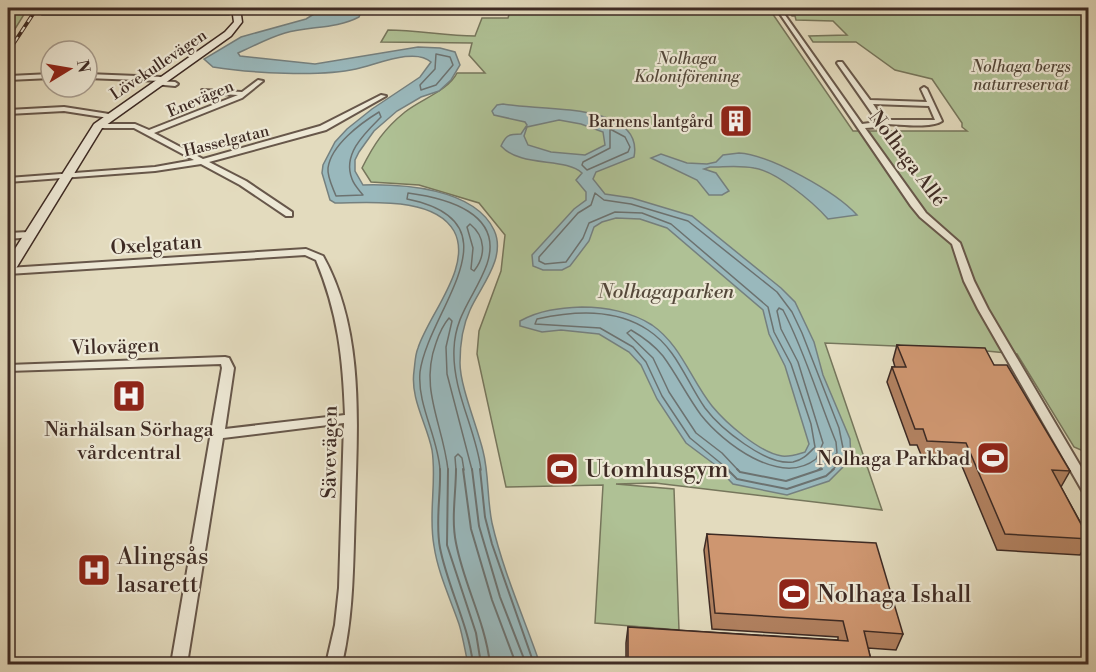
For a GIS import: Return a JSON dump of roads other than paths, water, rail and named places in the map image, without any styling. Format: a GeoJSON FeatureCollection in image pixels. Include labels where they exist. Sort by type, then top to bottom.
{"type":"FeatureCollection","features":[{"type":"Feature","properties":{"kind":"street","name":"Lövekullevägen"},"geometry":{"type":"LineString","coordinates":[[8,271],[98,126],[109,116],[228,34],[239,19],[236,8]]}},
{"type":"Feature","properties":{"kind":"street","name":"Nolhaga Allé"},"geometry":{"type":"LineString","coordinates":[[778,8],[919,209],[956,243],[969,281],[983,309],[1089,489]]}},
{"type":"Feature","properties":{"kind":"street"},"geometry":{"type":"LineString","coordinates":[[840,63],[882,122]]}},
{"type":"Feature","properties":{"kind":"street"},"geometry":{"type":"LineString","coordinates":[[9,78],[39,77]]}},
{"type":"Feature","properties":{"kind":"street"},"geometry":{"type":"LineString","coordinates":[[99,77],[175,84]]}},
{"type":"Feature","properties":{"kind":"street","name":"Enevägen"},"geometry":{"type":"LineString","coordinates":[[148,133],[244,94],[260,81]]}},
{"type":"Feature","properties":{"kind":"street"},"geometry":{"type":"LineString","coordinates":[[860,126],[880,125],[882,122],[933,123],[939,121],[924,89]]}},
{"type":"Feature","properties":{"kind":"street"},"geometry":{"type":"LineString","coordinates":[[204,91],[244,94]]}},
{"type":"Feature","properties":{"kind":"street","name":"Hasselgatan"},"geometry":{"type":"LineString","coordinates":[[8,180],[155,169],[199,162],[323,128],[383,96]]}},
{"type":"Feature","properties":{"kind":"street"},"geometry":{"type":"LineString","coordinates":[[868,102],[931,104]]}},
{"type":"Feature","properties":{"kind":"street"},"geometry":{"type":"LineString","coordinates":[[8,112],[64,109],[109,116]]}},
{"type":"Feature","properties":{"kind":"street"},"geometry":{"type":"LineString","coordinates":[[98,126],[126,124],[135,126],[199,162],[243,183],[289,214]]}},
{"type":"Feature","properties":{"kind":"street"},"geometry":{"type":"LineString","coordinates":[[8,236],[29,235]]}},
{"type":"Feature","properties":{"kind":"street","name":"Oxelgatan"},"geometry":{"type":"LineString","coordinates":[[8,271],[306,252]]}},
{"type":"Feature","properties":{"kind":"street","name":"Sävevägen"},"geometry":{"type":"LineString","coordinates":[[306,252],[320,258],[338,310],[344,337],[350,418],[346,612],[334,664]]}},
{"type":"Feature","properties":{"kind":"street","name":"Vilovägen"},"geometry":{"type":"LineString","coordinates":[[8,368],[225,360],[228,368],[219,434]]}},
{"type":"Feature","properties":{"kind":"street"},"geometry":{"type":"LineString","coordinates":[[179,664],[219,434],[350,418]]}},
{"type":"Feature","properties":{"kind":"water"},"geometry":{"type":"Polygon","coordinates":[[[245,8],[358,8],[362,10],[359,17],[350,21],[285,33],[238,53],[240,56],[315,64],[418,47],[440,48],[455,52],[460,65],[451,80],[439,91],[421,97],[397,111],[374,131],[355,160],[355,171],[363,185],[417,188],[454,197],[471,205],[484,216],[494,230],[497,241],[495,262],[465,323],[460,363],[466,394],[485,460],[492,523],[508,577],[540,664],[468,664],[459,624],[436,556],[432,534],[434,474],[432,450],[414,392],[413,381],[418,348],[454,274],[458,259],[458,245],[454,231],[445,220],[417,207],[382,203],[335,203],[330,200],[322,173],[323,165],[335,142],[347,129],[420,77],[431,62],[415,56],[395,58],[356,69],[324,73],[246,71],[213,67],[204,59],[241,37],[306,19],[314,14],[311,11],[251,12],[245,8]]]}},
{"type":"Feature","properties":{"kind":"water"},"geometry":{"type":"Polygon","coordinates":[[[497,105],[585,112],[606,117],[623,126],[633,139],[634,157],[596,172],[593,179],[605,194],[632,198],[692,216],[795,302],[814,342],[823,375],[850,439],[851,459],[829,481],[787,495],[733,484],[714,464],[686,443],[657,399],[641,365],[629,352],[599,334],[561,330],[542,332],[520,326],[520,321],[535,314],[565,308],[600,308],[636,317],[652,325],[671,342],[712,406],[744,436],[773,454],[782,456],[805,452],[809,444],[785,366],[769,334],[763,310],[667,228],[640,219],[616,218],[594,227],[589,241],[570,266],[562,270],[543,270],[533,266],[532,255],[574,209],[586,200],[586,192],[576,180],[582,173],[565,165],[520,157],[501,146],[506,137],[521,134],[527,125],[525,122],[494,115],[492,111],[497,105]],[[559,120],[527,127],[524,136],[528,145],[551,152],[585,155],[605,145],[603,132],[581,124],[559,120]]]}},
{"type":"Feature","properties":{"kind":"water"},"geometry":{"type":"Polygon","coordinates":[[[739,153],[752,155],[785,167],[834,196],[857,215],[828,219],[804,196],[783,181],[763,170],[749,167],[704,169],[716,173],[729,191],[722,195],[709,195],[697,180],[651,158],[661,154],[687,163],[707,164],[716,162],[723,155],[739,153]]]}},
{"type":"Feature","properties":{"kind":"waterway"},"geometry":{"type":"LineString","coordinates":[[8,13],[15,14]]}},
{"type":"Feature","properties":{"kind":"waterway"},"geometry":{"type":"LineString","coordinates":[[42,15],[229,15]]}},
{"type":"Feature","properties":{"kind":"railway"},"geometry":{"type":"LineString","coordinates":[[8,52],[37,8]]}},
{"type":"Feature","properties":{"kind":"place","name":"Barnens lantgård"},"geometry":{"type":"Point","coordinates":[736,121]}},
{"type":"Feature","properties":{"kind":"place","name":"Närhälsan Sörhaga vårdcentral"},"geometry":{"type":"Point","coordinates":[129,396]}},
{"type":"Feature","properties":{"kind":"place","name":"Nolhaga Parkbad"},"geometry":{"type":"Point","coordinates":[993,458]}},
{"type":"Feature","properties":{"kind":"place","name":"Utomhusgym"},"geometry":{"type":"Point","coordinates":[562,469]}},
{"type":"Feature","properties":{"kind":"place","name":"Alingsås lasarett"},"geometry":{"type":"Point","coordinates":[94,570]}},
{"type":"Feature","properties":{"kind":"place","name":"Nolhaga Ishall"},"geometry":{"type":"Point","coordinates":[794,594]}},
{"type":"Feature","properties":{"kind":"park label","name":"Nolhaga Koloniförening"},"geometry":{"type":"Point","coordinates":[687,67]}},
{"type":"Feature","properties":{"kind":"park label","name":"Nolhaga bergs naturreservat"},"geometry":{"type":"Point","coordinates":[1021,75]}},
{"type":"Feature","properties":{"kind":"park label","name":"Nolhagaparken"},"geometry":{"type":"Point","coordinates":[666,291]}}]}
